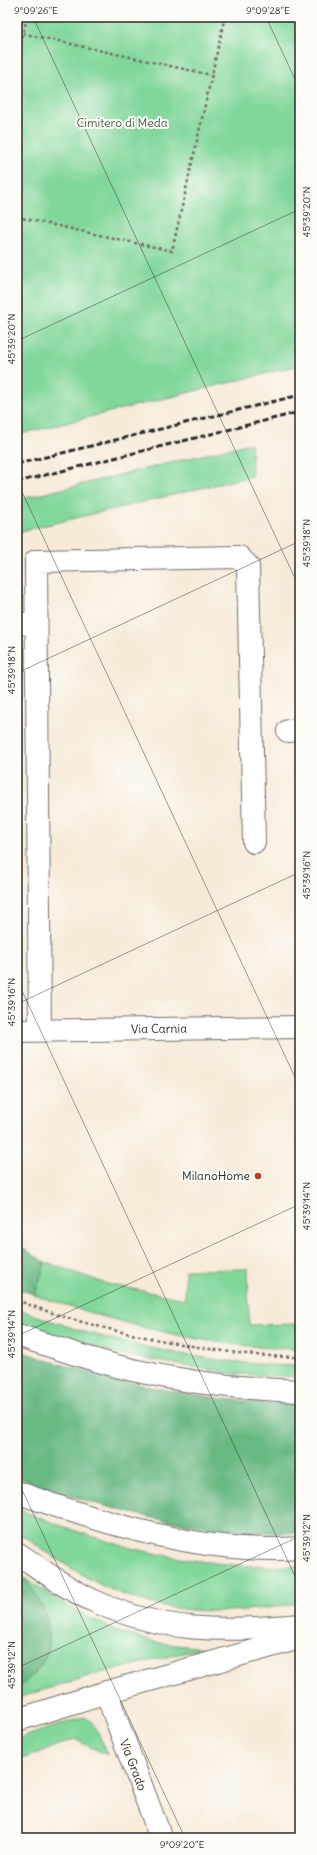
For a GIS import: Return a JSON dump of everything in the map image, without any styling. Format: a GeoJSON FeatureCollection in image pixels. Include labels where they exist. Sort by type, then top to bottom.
{"type":"FeatureCollection","features":[{"type":"Feature","properties":{"kind":"main road"},"geometry":{"type":"LineString","coordinates":[[40,1030],[27,623],[36,561],[239,557],[248,566],[254,842]]}},
{"type":"Feature","properties":{"kind":"main road","name":"Via Carnia"},"geometry":{"type":"LineString","coordinates":[[17,1031],[300,1027]]}},
{"type":"Feature","properties":{"kind":"main road"},"geometry":{"type":"LineString","coordinates":[[17,1335],[79,1355],[137,1371],[206,1384],[300,1391]]}},
{"type":"Feature","properties":{"kind":"main road"},"geometry":{"type":"LineString","coordinates":[[17,1492],[62,1508],[138,1531],[190,1541],[241,1547],[300,1548]]}},
{"type":"Feature","properties":{"kind":"main road"},"geometry":{"type":"LineString","coordinates":[[17,1553],[91,1600],[124,1613],[157,1623],[190,1628],[232,1629],[300,1624]]}},
{"type":"Feature","properties":{"kind":"main road"},"geometry":{"type":"LineString","coordinates":[[17,1720],[108,1692],[300,1638]]}},
{"type":"Feature","properties":{"kind":"main road","name":"Via Grado"},"geometry":{"type":"LineString","coordinates":[[108,1692],[113,1711],[161,1838]]}},
{"type":"Feature","properties":{"kind":"path"},"geometry":{"type":"LineString","coordinates":[[17,62],[27,17]]}},
{"type":"Feature","properties":{"kind":"path"},"geometry":{"type":"LineString","coordinates":[[17,218],[172,252],[225,17]]}},
{"type":"Feature","properties":{"kind":"path"},"geometry":{"type":"LineString","coordinates":[[17,32],[211,75]]}},
{"type":"Feature","properties":{"kind":"path"},"geometry":{"type":"LineString","coordinates":[[17,1300],[45,1311],[113,1331],[218,1351],[254,1355],[300,1357]]}},
{"type":"Feature","properties":{"kind":"green space","name":"Cimitero di Meda"},"geometry":{"type":"Polygon","coordinates":[[[17,17],[300,17],[300,365],[17,435],[17,17]]]}},
{"type":"Feature","properties":{"kind":"green space"},"geometry":{"type":"Polygon","coordinates":[[[251,443],[252,476],[17,532],[17,500],[251,443]]]}},
{"type":"Feature","properties":{"kind":"green space"},"geometry":{"type":"Polygon","coordinates":[[[17,1245],[45,1262],[35,1295],[17,1288],[17,1245]]]}},
{"type":"Feature","properties":{"kind":"green space"},"geometry":{"type":"Polygon","coordinates":[[[45,1262],[107,1284],[185,1299],[185,1270],[248,1269],[249,1325],[300,1324],[300,1349],[266,1348],[199,1339],[132,1325],[67,1306],[35,1295],[45,1262]]]}},
{"type":"Feature","properties":{"kind":"green space"},"geometry":{"type":"Polygon","coordinates":[[[17,1309],[92,1334],[169,1352],[248,1363],[300,1366],[300,1377],[235,1374],[132,1357],[79,1344],[17,1323],[17,1309]]]}},
{"type":"Feature","properties":{"kind":"green space"},"geometry":{"type":"Polygon","coordinates":[[[17,1350],[86,1372],[157,1388],[228,1399],[300,1405],[300,1533],[227,1530],[191,1525],[86,1501],[17,1477],[17,1350]]]}},
{"type":"Feature","properties":{"kind":"green space"},"geometry":{"type":"Polygon","coordinates":[[[17,1509],[91,1536],[156,1554],[197,1561],[238,1565],[300,1566],[300,1603],[253,1609],[206,1611],[160,1605],[137,1599],[114,1591],[89,1579],[17,1532],[17,1509]]]}},
{"type":"Feature","properties":{"kind":"green space"},"geometry":{"type":"Polygon","coordinates":[[[17,1574],[30,1586],[41,1605],[48,1626],[49,1645],[45,1658],[37,1670],[17,1689],[17,1574]]]}},
{"type":"Feature","properties":{"kind":"green space"},"geometry":{"type":"Polygon","coordinates":[[[24,1578],[76,1611],[121,1633],[159,1643],[204,1648],[96,1674],[17,1698],[17,1689],[41,1666],[37,1596],[24,1578]]]}},
{"type":"Feature","properties":{"kind":"green space"},"geometry":{"type":"Polygon","coordinates":[[[83,1717],[92,1722],[107,1755],[74,1739],[17,1761],[17,1739],[83,1717]]]}},
{"type":"Feature","properties":{"kind":"railway"},"geometry":{"type":"LineString","coordinates":[[17,464],[300,395]]}},
{"type":"Feature","properties":{"kind":"railway"},"geometry":{"type":"LineString","coordinates":[[17,482],[300,412]]}},
{"type":"Feature","properties":{"kind":"place","name":"MilanoHome"},"geometry":{"type":"Point","coordinates":[258,1176]}}]}
